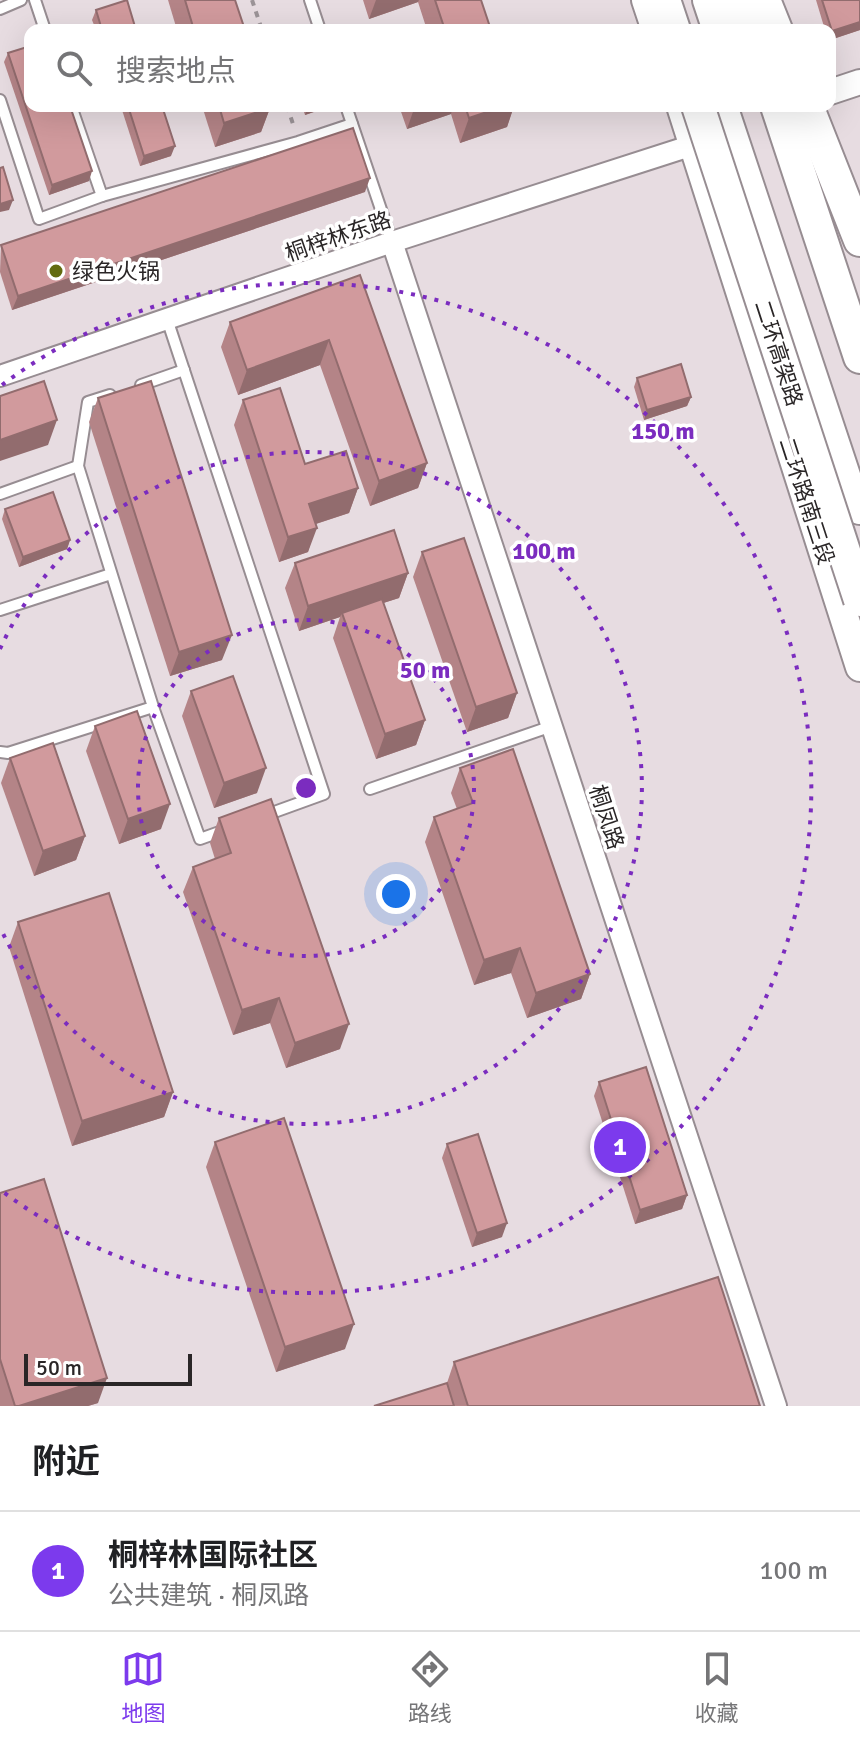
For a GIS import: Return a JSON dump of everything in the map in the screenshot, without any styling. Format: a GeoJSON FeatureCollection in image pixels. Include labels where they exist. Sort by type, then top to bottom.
{"type":"FeatureCollection","features":[{"type":"Feature","properties":{"kind":"highway"},"geometry":{"type":"LineString","coordinates":[[664,0],[672,24]]}},
{"type":"Feature","properties":{"kind":"highway"},"geometry":{"type":"LineString","coordinates":[[762,0],[768,24]]}},
{"type":"Feature","properties":{"kind":"highway"},"geometry":{"type":"LineString","coordinates":[[762,0],[773,24]]}},
{"type":"Feature","properties":{"kind":"highway"},"geometry":{"type":"LineString","coordinates":[[711,12],[738,24]]}},
{"type":"Feature","properties":{"kind":"highway","name":"二环高架路"},"geometry":{"type":"LineString","coordinates":[[700,112],[860,600]]}},
{"type":"Feature","properties":{"kind":"highway"},"geometry":{"type":"LineString","coordinates":[[723,112],[849,491],[860,508]]}},
{"type":"Feature","properties":{"kind":"highway"},"geometry":{"type":"LineString","coordinates":[[746,112],[860,454]]}},
{"type":"Feature","properties":{"kind":"highway"},"geometry":{"type":"LineString","coordinates":[[779,112],[860,357]]}},
{"type":"Feature","properties":{"kind":"highway"},"geometry":{"type":"LineString","coordinates":[[798,112],[860,290]]}},
{"type":"Feature","properties":{"kind":"highway"},"geometry":{"type":"LineString","coordinates":[[809,112],[860,240]]}},
{"type":"Feature","properties":{"kind":"main road"},"geometry":{"type":"LineString","coordinates":[[646,0],[654,24]]}},
{"type":"Feature","properties":{"kind":"main road"},"geometry":{"type":"LineString","coordinates":[[779,0],[787,24]]}},
{"type":"Feature","properties":{"kind":"main road","name":"二环路南三段"},"geometry":{"type":"LineString","coordinates":[[683,112],[860,667]]}},
{"type":"Feature","properties":{"kind":"main road"},"geometry":{"type":"LineString","coordinates":[[818,112],[860,209]]}},
{"type":"Feature","properties":{"kind":"main road"},"geometry":{"type":"LineString","coordinates":[[735,274],[808,368]]}},
{"type":"Feature","properties":{"kind":"street"},"geometry":{"type":"LineString","coordinates":[[836,90],[860,82]]}},
{"type":"Feature","properties":{"kind":"street","name":"桐梓林东路"},"geometry":{"type":"LineString","coordinates":[[0,376],[392,242],[693,145]]}},
{"type":"Feature","properties":{"kind":"street","name":"桐凤路"},"geometry":{"type":"LineString","coordinates":[[392,242],[776,1406]]}},
{"type":"Feature","properties":{"kind":"lane"},"geometry":{"type":"LineString","coordinates":[[0,9],[21,0]]}},
{"type":"Feature","properties":{"kind":"lane"},"geometry":{"type":"LineString","coordinates":[[35,0],[43,24]]}},
{"type":"Feature","properties":{"kind":"lane"},"geometry":{"type":"LineString","coordinates":[[310,0],[318,24]]}},
{"type":"Feature","properties":{"kind":"lane"},"geometry":{"type":"LineString","coordinates":[[0,100],[39,219],[102,196],[352,124]]}},
{"type":"Feature","properties":{"kind":"lane"},"geometry":{"type":"LineString","coordinates":[[73,112],[102,196]]}},
{"type":"Feature","properties":{"kind":"lane"},"geometry":{"type":"LineString","coordinates":[[348,112],[392,242]]}},
{"type":"Feature","properties":{"kind":"lane"},"geometry":{"type":"LineString","coordinates":[[167,319],[324,794],[255,819]]}},
{"type":"Feature","properties":{"kind":"lane"},"geometry":{"type":"LineString","coordinates":[[129,388],[184,370]]}},
{"type":"Feature","properties":{"kind":"lane"},"geometry":{"type":"LineString","coordinates":[[115,393],[88,402],[78,466],[153,707],[200,839],[242,824]]}},
{"type":"Feature","properties":{"kind":"lane"},"geometry":{"type":"LineString","coordinates":[[0,494],[78,466]]}},
{"type":"Feature","properties":{"kind":"lane"},"geometry":{"type":"LineString","coordinates":[[0,610],[111,574]]}},
{"type":"Feature","properties":{"kind":"lane"},"geometry":{"type":"LineString","coordinates":[[0,752],[8,753],[153,707]]}},
{"type":"Feature","properties":{"kind":"lane"},"geometry":{"type":"LineString","coordinates":[[370,789],[552,726]]}},
{"type":"Feature","properties":{"kind":"path"},"geometry":{"type":"LineString","coordinates":[[252,0],[260,24]]}},
{"type":"Feature","properties":{"kind":"path"},"geometry":{"type":"LineString","coordinates":[[289,112],[298,142]]}},
{"type":"Feature","properties":{"kind":"building"},"geometry":{"type":"Polygon","coordinates":[[[127,0],[134,24],[100,24],[96,10],[127,0]]]}},
{"type":"Feature","properties":{"kind":"building"},"geometry":{"type":"Polygon","coordinates":[[[185,0],[235,0],[243,24],[192,24],[185,0]]]}},
{"type":"Feature","properties":{"kind":"building"},"geometry":{"type":"Polygon","coordinates":[[[435,0],[481,0],[489,24],[443,24],[435,0]]]}},
{"type":"Feature","properties":{"kind":"building"},"geometry":{"type":"Polygon","coordinates":[[[822,0],[860,0],[860,22],[836,30],[836,24],[830,24],[822,0]]]}},
{"type":"Feature","properties":{"kind":"building"},"geometry":{"type":"Polygon","coordinates":[[[24,48],[24,101],[8,53],[24,48]]]}},
{"type":"Feature","properties":{"kind":"building"},"geometry":{"type":"Polygon","coordinates":[[[28,112],[72,112],[92,171],[52,185],[28,112]]]}},
{"type":"Feature","properties":{"kind":"building"},"geometry":{"type":"Polygon","coordinates":[[[130,112],[164,112],[175,146],[144,156],[130,112]]]}},
{"type":"Feature","properties":{"kind":"building"},"geometry":{"type":"Polygon","coordinates":[[[221,112],[258,112],[224,123],[221,112]]]}},
{"type":"Feature","properties":{"kind":"building"},"geometry":{"type":"Polygon","coordinates":[[[467,112],[487,112],[469,118],[467,112]]]}},
{"type":"Feature","properties":{"kind":"building"},"geometry":{"type":"Polygon","coordinates":[[[353,128],[370,178],[18,296],[1,245],[353,128]]]}},
{"type":"Feature","properties":{"kind":"building"},"geometry":{"type":"Polygon","coordinates":[[[3,167],[13,200],[0,204],[0,168],[3,167]]]}},
{"type":"Feature","properties":{"kind":"building"},"geometry":{"type":"Polygon","coordinates":[[[360,275],[427,463],[379,481],[329,340],[247,370],[230,322],[360,275]]]}},
{"type":"Feature","properties":{"kind":"building"},"geometry":{"type":"Polygon","coordinates":[[[681,364],[691,397],[647,410],[637,378],[681,364]]]}},
{"type":"Feature","properties":{"kind":"building"},"geometry":{"type":"Polygon","coordinates":[[[44,381],[57,420],[0,440],[0,396],[44,381]]]}},
{"type":"Feature","properties":{"kind":"building"},"geometry":{"type":"Polygon","coordinates":[[[151,381],[232,635],[179,652],[98,398],[151,381]]]}},
{"type":"Feature","properties":{"kind":"building"},"geometry":{"type":"Polygon","coordinates":[[[280,388],[305,464],[346,451],[358,488],[309,504],[317,528],[288,537],[243,400],[280,388]]]}},
{"type":"Feature","properties":{"kind":"building"},"geometry":{"type":"Polygon","coordinates":[[[53,492],[70,540],[23,557],[5,509],[53,492]]]}},
{"type":"Feature","properties":{"kind":"building"},"geometry":{"type":"Polygon","coordinates":[[[394,530],[408,573],[308,606],[295,563],[394,530]]]}},
{"type":"Feature","properties":{"kind":"building"},"geometry":{"type":"Polygon","coordinates":[[[464,538],[517,693],[476,707],[422,552],[464,538]]]}},
{"type":"Feature","properties":{"kind":"building"},"geometry":{"type":"Polygon","coordinates":[[[382,599],[425,720],[385,734],[342,613],[382,599]]]}},
{"type":"Feature","properties":{"kind":"building"},"geometry":{"type":"Polygon","coordinates":[[[233,676],[266,768],[224,783],[191,691],[233,676]]]}},
{"type":"Feature","properties":{"kind":"building"},"geometry":{"type":"Polygon","coordinates":[[[137,711],[170,804],[128,819],[95,726],[137,711]]]}},
{"type":"Feature","properties":{"kind":"building"},"geometry":{"type":"Polygon","coordinates":[[[53,743],[85,836],[43,851],[10,758],[53,743]]]}},
{"type":"Feature","properties":{"kind":"building"},"geometry":{"type":"Polygon","coordinates":[[[513,749],[590,974],[536,993],[520,948],[484,960],[434,817],[473,803],[460,768],[513,749]]]}},
{"type":"Feature","properties":{"kind":"building"},"geometry":{"type":"Polygon","coordinates":[[[271,799],[349,1024],[295,1043],[279,998],[242,1010],[193,867],[231,853],[219,818],[271,799]]]}},
{"type":"Feature","properties":{"kind":"building"},"geometry":{"type":"Polygon","coordinates":[[[109,893],[173,1092],[82,1121],[18,922],[109,893]]]}},
{"type":"Feature","properties":{"kind":"building"},"geometry":{"type":"Polygon","coordinates":[[[646,1067],[687,1195],[640,1210],[599,1082],[646,1067]]]}},
{"type":"Feature","properties":{"kind":"building"},"geometry":{"type":"Polygon","coordinates":[[[284,1118],[354,1324],[285,1347],[215,1142],[284,1118]]]}},
{"type":"Feature","properties":{"kind":"building"},"geometry":{"type":"Polygon","coordinates":[[[478,1134],[507,1223],[477,1233],[447,1144],[478,1134]]]}},
{"type":"Feature","properties":{"kind":"building"},"geometry":{"type":"Polygon","coordinates":[[[44,1179],[107,1378],[15,1406],[0,1359],[0,1193],[44,1179]]]}},
{"type":"Feature","properties":{"kind":"building"},"geometry":{"type":"Polygon","coordinates":[[[718,1277],[760,1406],[468,1406],[454,1362],[718,1277]]]}},
{"type":"Feature","properties":{"kind":"building"},"geometry":{"type":"Polygon","coordinates":[[[447,1383],[454,1406],[374,1406],[447,1383]]]}},
{"type":"Feature","properties":{"kind":"place","name":"绿色火锅"},"geometry":{"type":"Point","coordinates":[56,271]}},
{"type":"Feature","properties":{"kind":"place","name":"桐梓林国际社区"},"geometry":{"type":"Point","coordinates":[620,1147]}}]}
